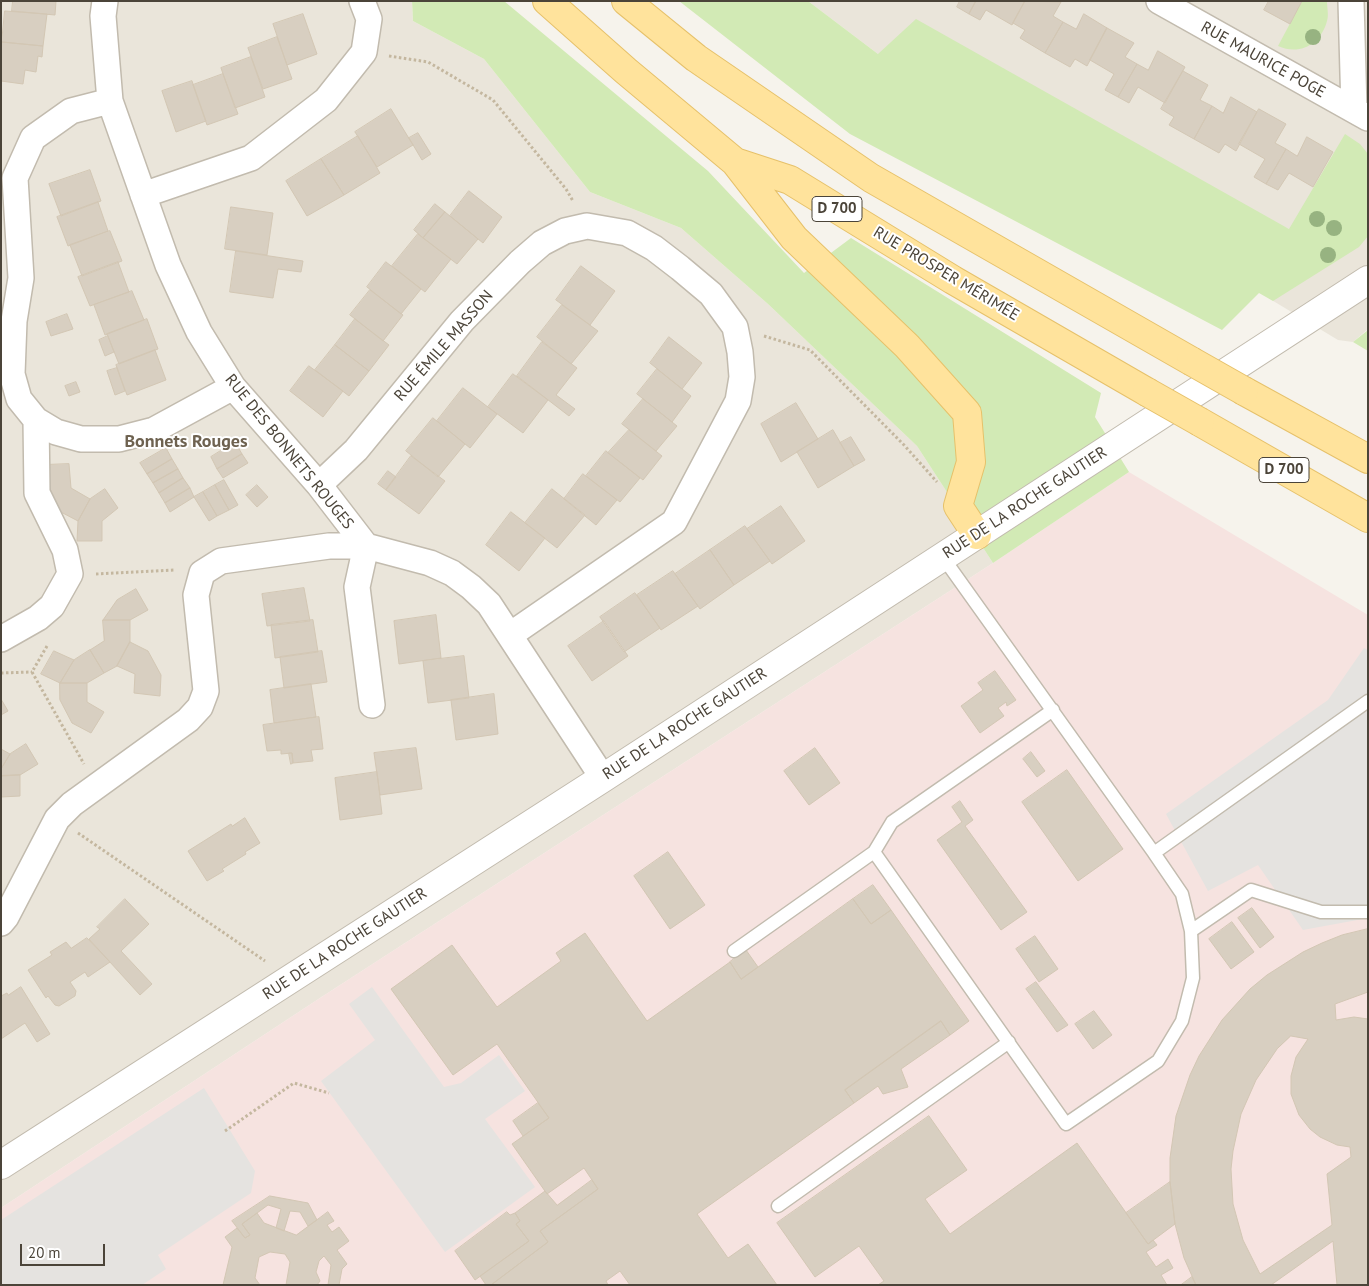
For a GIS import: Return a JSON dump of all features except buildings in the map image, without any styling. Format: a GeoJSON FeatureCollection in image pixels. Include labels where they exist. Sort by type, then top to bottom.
{"type":"FeatureCollection","features":[{"type":"Feature","properties":{"kind":"main road","name":"RUE PROSPER MÉRIMÉE"},"geometry":{"type":"LineString","coordinates":[[547,1],[626,71],[736,162],[790,180],[953,280],[1368,518]]}},
{"type":"Feature","properties":{"kind":"main road","name":"D 700"},"geometry":{"type":"LineString","coordinates":[[626,1],[696,58],[871,178],[1368,460]]}},
{"type":"Feature","properties":{"kind":"main road"},"geometry":{"type":"LineString","coordinates":[[736,162],[794,238],[907,346],[966,413],[971,462],[958,506],[977,535]]}},
{"type":"Feature","properties":{"kind":"street","name":"RUE DES BONNETS ROUGES"},"geometry":{"type":"LineString","coordinates":[[105,1],[103,16],[110,102],[168,265],[199,332],[233,387],[319,485],[366,546],[430,563],[452,573],[489,604],[603,778]]}},
{"type":"Feature","properties":{"kind":"street"},"geometry":{"type":"LineString","coordinates":[[143,195],[251,158],[326,100],[364,52],[369,19],[362,1]]}},
{"type":"Feature","properties":{"kind":"street","name":"RUE MAURICE POGE"},"geometry":{"type":"LineString","coordinates":[[1159,1],[1361,114]]}},
{"type":"Feature","properties":{"kind":"street"},"geometry":{"type":"LineString","coordinates":[[1351,1],[1361,114]]}},
{"type":"Feature","properties":{"kind":"street"},"geometry":{"type":"LineString","coordinates":[[110,102],[72,111],[33,138],[15,178],[21,278],[8,324],[12,374],[19,399],[36,420],[56,432],[81,439],[118,439],[154,430],[233,387]]}},
{"type":"Feature","properties":{"kind":"street","name":"RUE ÉMILE MASSON"},"geometry":{"type":"LineString","coordinates":[[319,485],[356,450],[462,321],[520,262],[542,243],[565,231],[587,226],[627,234],[654,248],[711,294],[734,327],[740,352],[742,377],[738,401],[674,522],[510,635]]}},
{"type":"Feature","properties":{"kind":"street","name":"RUE DE LA ROCHE GAUTIER"},"geometry":{"type":"LineString","coordinates":[[1,1165],[603,778],[1368,280]]}},
{"type":"Feature","properties":{"kind":"street"},"geometry":{"type":"LineString","coordinates":[[1,638],[38,618],[52,606],[70,574],[65,550],[37,493],[36,420]]}},
{"type":"Feature","properties":{"kind":"street"},"geometry":{"type":"LineString","coordinates":[[1,923],[6,917],[57,819],[72,804],[188,720],[200,707],[206,690],[196,595],[202,573],[221,561],[329,546],[366,546],[357,587],[372,705]]}},
{"type":"Feature","properties":{"kind":"lane"},"geometry":{"type":"LineString","coordinates":[[874,852],[1066,1124],[1158,1061],[1182,1020],[1193,978],[1191,930],[1182,894],[942,556]]}},
{"type":"Feature","properties":{"kind":"lane"},"geometry":{"type":"LineString","coordinates":[[1154,852],[1368,701]]}},
{"type":"Feature","properties":{"kind":"lane"},"geometry":{"type":"LineString","coordinates":[[734,951],[874,852],[892,822],[1053,710]]}},
{"type":"Feature","properties":{"kind":"lane"},"geometry":{"type":"LineString","coordinates":[[1191,930],[1251,890],[1321,912],[1368,912]]}},
{"type":"Feature","properties":{"kind":"lane"},"geometry":{"type":"LineString","coordinates":[[778,1206],[1009,1042]]}},
{"type":"Feature","properties":{"kind":"path"},"geometry":{"type":"LineString","coordinates":[[364,52],[428,62],[494,100],[566,189],[587,226]]}},
{"type":"Feature","properties":{"kind":"path"},"geometry":{"type":"LineString","coordinates":[[734,327],[810,350],[904,445],[958,506]]}},
{"type":"Feature","properties":{"kind":"path"},"geometry":{"type":"LineString","coordinates":[[70,574],[172,569],[202,573]]}},
{"type":"Feature","properties":{"kind":"path"},"geometry":{"type":"LineString","coordinates":[[32,672],[51,640],[38,618]]}},
{"type":"Feature","properties":{"kind":"path"},"geometry":{"type":"LineString","coordinates":[[32,672],[96,786]]}},
{"type":"Feature","properties":{"kind":"path"},"geometry":{"type":"LineString","coordinates":[[1,673],[32,672]]}},
{"type":"Feature","properties":{"kind":"path"},"geometry":{"type":"LineString","coordinates":[[57,819],[290,979]]}},
{"type":"Feature","properties":{"kind":"path"},"geometry":{"type":"LineString","coordinates":[[224,1130],[294,1083],[329,1093]]}},
{"type":"Feature","properties":{"kind":"shaded area"},"geometry":{"type":"Polygon","coordinates":[[[1,1],[412,1],[413,21],[484,59],[590,192],[681,228],[768,304],[917,446],[993,563],[320,998],[1,1208],[1,1]]]}},
{"type":"Feature","properties":{"kind":"shaded area"},"geometry":{"type":"Polygon","coordinates":[[[808,1],[1368,1],[1368,329],[1353,342],[1338,340],[1260,293],[1289,229],[878,54],[808,1]]]}},
{"type":"Feature","properties":{"kind":"shaded area"},"geometry":{"type":"Polygon","coordinates":[[[1129,472],[1368,615],[1368,1285],[1,1285],[1,1208],[320,998],[993,563],[1129,472]]]}},
{"type":"Feature","properties":{"kind":"shaded area"},"geometry":{"type":"Polygon","coordinates":[[[1364,648],[1368,650],[1368,918],[1303,930],[1258,865],[1208,891],[1166,814],[1328,700],[1364,648]]]}},
{"type":"Feature","properties":{"kind":"shaded area"},"geometry":{"type":"Polygon","coordinates":[[[372,987],[444,1087],[461,1083],[499,1055],[525,1091],[485,1119],[535,1187],[445,1252],[321,1081],[375,1040],[349,1004],[372,987]]]}},
{"type":"Feature","properties":{"kind":"shaded area"},"geometry":{"type":"Polygon","coordinates":[[[204,1088],[255,1171],[251,1193],[158,1255],[166,1269],[142,1285],[1,1285],[1,1220],[204,1088]]]}},
{"type":"Feature","properties":{"kind":"green space"},"geometry":{"type":"Polygon","coordinates":[[[412,1],[504,1],[708,171],[804,273],[851,238],[1101,393],[1095,417],[1129,472],[993,563],[917,446],[768,304],[681,228],[590,192],[484,59],[413,21],[412,1]]]}},
{"type":"Feature","properties":{"kind":"green space"},"geometry":{"type":"Polygon","coordinates":[[[679,1],[808,1],[878,54],[916,19],[1289,229],[1345,134],[1360,144],[1368,154],[1368,236],[1359,247],[1273,301],[1259,293],[1222,330],[850,134],[679,1]]]}},
{"type":"Feature","properties":{"kind":"green space"},"geometry":{"type":"Polygon","coordinates":[[[1302,1],[1327,1],[1328,16],[1324,29],[1315,42],[1302,49],[1286,49],[1278,46],[1302,1]]]}},
{"type":"Feature","properties":{"kind":"green space"},"geometry":{"type":"Polygon","coordinates":[[[1368,330],[1368,351],[1353,342],[1368,330]]]}},
{"type":"Feature","properties":{"kind":"district","name":"Bonnets Rouges"},"geometry":{"type":"Point","coordinates":[186,442]}}]}
